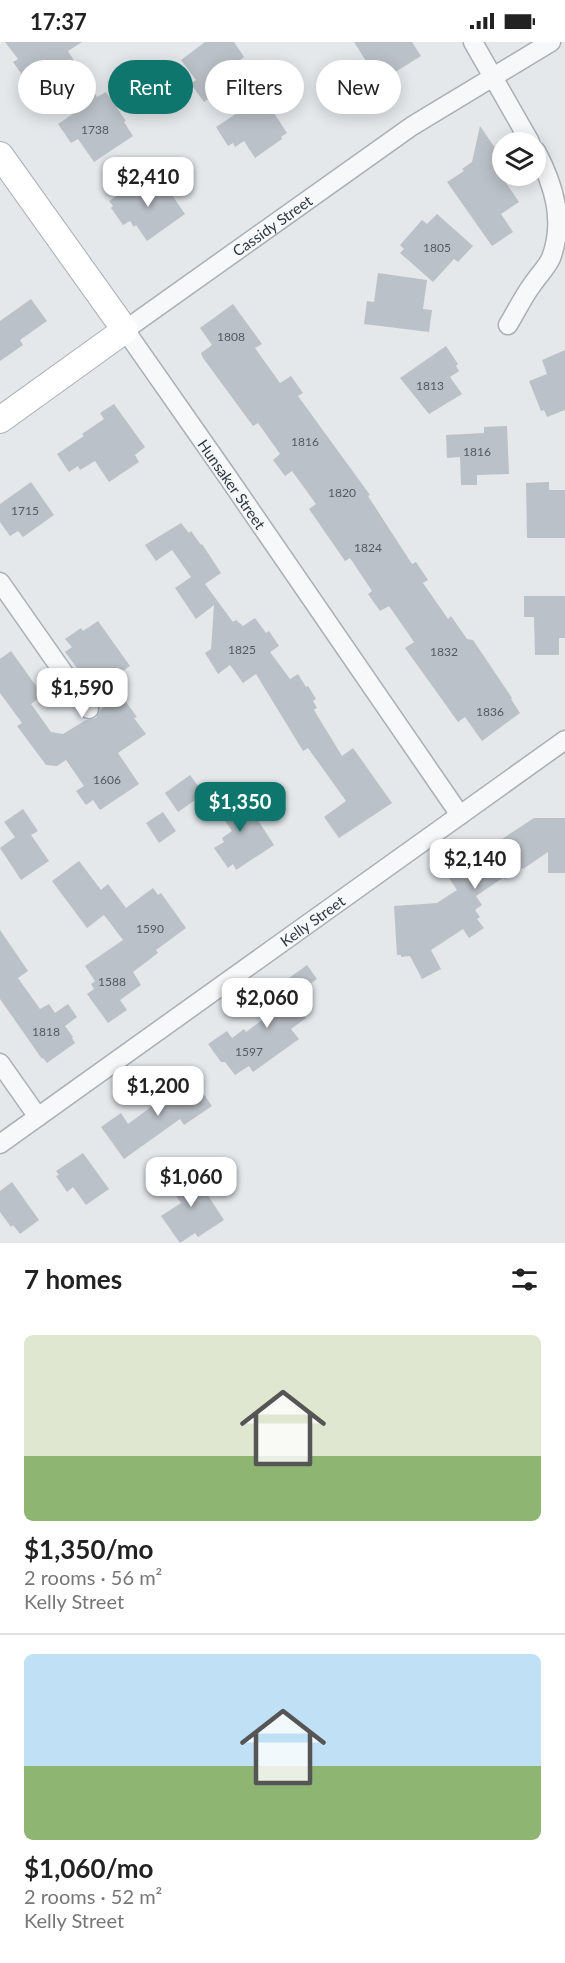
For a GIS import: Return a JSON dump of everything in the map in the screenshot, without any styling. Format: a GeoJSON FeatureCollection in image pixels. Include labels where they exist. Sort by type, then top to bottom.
{"type":"FeatureCollection","features":[{"type":"Feature","properties":{"kind":"main road","name":"Hunsaker Street"},"geometry":{"type":"LineString","coordinates":[[0,155],[125,330]]}},
{"type":"Feature","properties":{"kind":"main road","name":"Cassidy Street"},"geometry":{"type":"LineString","coordinates":[[0,420],[125,330]]}},
{"type":"Feature","properties":{"kind":"street"},"geometry":{"type":"LineString","coordinates":[[473,42],[524,132]]}},
{"type":"Feature","properties":{"kind":"street","name":"Cassidy Street"},"geometry":{"type":"LineString","coordinates":[[125,330],[412,126],[551,42]]}},
{"type":"Feature","properties":{"kind":"street"},"geometry":{"type":"LineString","coordinates":[[508,325],[530,287],[551,259],[559,230],[557,199],[546,169]]}},
{"type":"Feature","properties":{"kind":"street","name":"Hunsaker Street"},"geometry":{"type":"LineString","coordinates":[[125,330],[460,815]]}},
{"type":"Feature","properties":{"kind":"street"},"geometry":{"type":"LineString","coordinates":[[0,582],[89,709]]}},
{"type":"Feature","properties":{"kind":"street","name":"Kelly Street"},"geometry":{"type":"LineString","coordinates":[[0,1144],[565,740]]}},
{"type":"Feature","properties":{"kind":"street"},"geometry":{"type":"LineString","coordinates":[[0,1063],[38,1117]]}},
{"type":"Feature","properties":{"kind":"building"},"geometry":{"type":"Polygon","coordinates":[[[5,42],[82,42],[68,51],[74,60],[18,60],[18,69],[13,62],[18,59],[5,42]]]}},
{"type":"Feature","properties":{"kind":"building"},"geometry":{"type":"Polygon","coordinates":[[[205,42],[234,42],[244,57],[240,60],[205,60],[204,102],[193,87],[196,80],[193,76],[193,60],[181,60],[205,42]]]}},
{"type":"Feature","properties":{"kind":"building"},"geometry":{"type":"Polygon","coordinates":[[[354,42],[412,42],[421,56],[401,68],[401,60],[365,60],[354,42]]]}},
{"type":"Feature","properties":{"kind":"building"},"geometry":{"type":"Polygon","coordinates":[[[106,92],[108,114],[121,114],[133,136],[94,162],[78,139],[71,143],[58,124],[73,114],[96,114],[96,95],[97,97],[106,92]]]}},
{"type":"Feature","properties":{"kind":"building"},"geometry":{"type":"Polygon","coordinates":[[[236,114],[275,114],[287,133],[255,158],[244,141],[235,147],[233,143],[228,146],[216,127],[236,114]]]}},
{"type":"Feature","properties":{"kind":"building"},"geometry":{"type":"Polygon","coordinates":[[[480,126],[492,143],[492,186],[508,186],[519,202],[501,214],[513,232],[492,246],[447,182],[464,171],[462,169],[472,162],[480,126]]]}},
{"type":"Feature","properties":{"kind":"building"},"geometry":{"type":"Polygon","coordinates":[[[159,176],[185,214],[147,241],[136,225],[134,227],[130,221],[123,225],[109,201],[121,193],[123,195],[128,192],[131,195],[159,176]]]}},
{"type":"Feature","properties":{"kind":"building"},"geometry":{"type":"Polygon","coordinates":[[[437,214],[473,246],[458,262],[454,259],[433,282],[400,253],[404,249],[400,245],[422,220],[427,224],[437,214]]]}},
{"type":"Feature","properties":{"kind":"building"},"geometry":{"type":"Polygon","coordinates":[[[378,273],[427,280],[423,309],[432,310],[429,332],[364,324],[367,301],[374,302],[378,273]]]}},
{"type":"Feature","properties":{"kind":"building"},"geometry":{"type":"Polygon","coordinates":[[[31,299],[47,321],[20,340],[23,345],[0,361],[0,321],[31,299]]]}},
{"type":"Feature","properties":{"kind":"building"},"geometry":{"type":"Polygon","coordinates":[[[233,304],[262,344],[255,348],[280,383],[291,376],[303,393],[298,396],[370,495],[368,496],[412,564],[416,562],[428,580],[423,583],[448,619],[451,616],[467,639],[473,640],[512,698],[520,713],[482,741],[465,717],[458,722],[405,648],[414,642],[389,606],[380,611],[368,594],[372,591],[350,558],[345,561],[309,509],[316,504],[292,471],[285,476],[273,460],[280,454],[258,423],[253,426],[203,358],[201,353],[212,345],[200,328],[233,304]]]}},
{"type":"Feature","properties":{"kind":"building"},"geometry":{"type":"Polygon","coordinates":[[[446,346],[458,364],[456,366],[459,371],[450,377],[462,394],[429,414],[400,378],[446,346]]]}},
{"type":"Feature","properties":{"kind":"building"},"geometry":{"type":"Polygon","coordinates":[[[565,350],[565,410],[547,417],[544,410],[541,411],[529,381],[547,374],[542,360],[565,350]]]}},
{"type":"Feature","properties":{"kind":"building"},"geometry":{"type":"Polygon","coordinates":[[[114,404],[145,447],[135,455],[139,462],[109,482],[95,461],[80,470],[78,466],[69,472],[57,454],[104,419],[100,413],[114,404]]]}},
{"type":"Feature","properties":{"kind":"building"},"geometry":{"type":"Polygon","coordinates":[[[507,426],[509,474],[477,475],[477,485],[461,485],[460,457],[447,458],[446,435],[484,433],[484,427],[507,426]]]}},
{"type":"Feature","properties":{"kind":"building"},"geometry":{"type":"Polygon","coordinates":[[[31,482],[54,515],[23,537],[18,531],[10,536],[0,522],[0,504],[31,482]]]}},
{"type":"Feature","properties":{"kind":"building"},"geometry":{"type":"Polygon","coordinates":[[[549,482],[549,490],[565,490],[565,538],[527,538],[526,483],[549,482]]]}},
{"type":"Feature","properties":{"kind":"building"},"geometry":{"type":"Polygon","coordinates":[[[181,523],[202,544],[221,573],[205,584],[233,622],[236,620],[243,626],[255,618],[266,633],[269,631],[279,646],[270,652],[290,679],[298,674],[306,687],[308,686],[316,699],[313,701],[317,708],[314,710],[342,756],[353,748],[392,803],[339,838],[324,817],[346,801],[308,748],[303,751],[256,674],[243,683],[230,665],[218,674],[205,653],[211,649],[214,605],[196,619],[175,588],[191,577],[172,550],[156,561],[145,545],[181,523]]]}},
{"type":"Feature","properties":{"kind":"building"},"geometry":{"type":"Polygon","coordinates":[[[524,596],[565,596],[565,638],[559,638],[559,655],[535,655],[534,617],[524,617],[524,596]]]}},
{"type":"Feature","properties":{"kind":"building"},"geometry":{"type":"Polygon","coordinates":[[[98,621],[130,666],[110,680],[137,717],[134,718],[146,734],[118,753],[139,784],[100,810],[93,800],[86,805],[76,791],[84,786],[66,760],[57,766],[46,765],[17,726],[22,723],[0,693],[0,659],[11,651],[39,690],[41,697],[31,704],[51,732],[63,734],[86,720],[96,718],[100,710],[106,706],[65,652],[72,647],[65,639],[81,628],[83,631],[98,621]]]}},
{"type":"Feature","properties":{"kind":"building"},"geometry":{"type":"Polygon","coordinates":[[[190,775],[204,794],[178,812],[165,793],[190,775]]]}},
{"type":"Feature","properties":{"kind":"building"},"geometry":{"type":"Polygon","coordinates":[[[233,790],[249,814],[252,811],[274,845],[236,870],[233,864],[228,868],[214,848],[224,842],[222,838],[232,831],[213,803],[233,790]]]}},
{"type":"Feature","properties":{"kind":"building"},"geometry":{"type":"Polygon","coordinates":[[[23,809],[38,831],[31,835],[49,861],[21,880],[0,848],[15,837],[4,822],[23,809]]]}},
{"type":"Feature","properties":{"kind":"building"},"geometry":{"type":"Polygon","coordinates":[[[163,812],[176,831],[159,843],[146,823],[163,812]]]}},
{"type":"Feature","properties":{"kind":"building"},"geometry":{"type":"Polygon","coordinates":[[[534,818],[565,818],[565,873],[548,873],[548,852],[476,896],[482,905],[475,910],[480,917],[477,919],[484,928],[469,938],[463,929],[431,950],[441,969],[422,979],[410,956],[397,955],[394,906],[437,903],[457,890],[447,875],[534,818]]]}},
{"type":"Feature","properties":{"kind":"building"},"geometry":{"type":"Polygon","coordinates":[[[79,861],[101,890],[108,884],[126,908],[153,888],[158,895],[161,893],[186,928],[156,950],[158,953],[133,972],[141,985],[120,1000],[127,1010],[108,1023],[87,994],[94,989],[91,984],[95,981],[85,966],[123,940],[104,915],[87,928],[52,881],[79,861]]]}},
{"type":"Feature","properties":{"kind":"building"},"geometry":{"type":"Polygon","coordinates":[[[0,930],[28,971],[18,978],[40,1009],[49,1004],[55,1013],[68,1004],[77,1017],[65,1026],[75,1043],[47,1063],[0,999],[0,930]]]}},
{"type":"Feature","properties":{"kind":"building"},"geometry":{"type":"Polygon","coordinates":[[[307,965],[317,979],[300,991],[302,995],[300,997],[309,1009],[303,1014],[306,1018],[291,1029],[299,1039],[253,1072],[249,1066],[235,1075],[225,1062],[221,1062],[208,1044],[227,1031],[232,1038],[244,1029],[246,1032],[274,1011],[281,1005],[271,991],[307,965]]]}},
{"type":"Feature","properties":{"kind":"building"},"geometry":{"type":"Polygon","coordinates":[[[190,1075],[212,1106],[184,1125],[180,1119],[124,1159],[101,1127],[121,1113],[128,1124],[159,1101],[157,1098],[190,1075]]]}},
{"type":"Feature","properties":{"kind":"building"},"geometry":{"type":"Polygon","coordinates":[[[83,1153],[109,1189],[86,1205],[73,1187],[67,1192],[56,1176],[59,1175],[56,1171],[83,1153]]]}},
{"type":"Feature","properties":{"kind":"building"},"geometry":{"type":"Polygon","coordinates":[[[190,1168],[224,1220],[198,1237],[195,1233],[180,1243],[161,1216],[181,1203],[167,1183],[190,1168]]]}},
{"type":"Feature","properties":{"kind":"building"},"geometry":{"type":"Polygon","coordinates":[[[12,1182],[39,1220],[20,1234],[13,1225],[11,1227],[0,1212],[0,1191],[12,1182]]]}}]}
